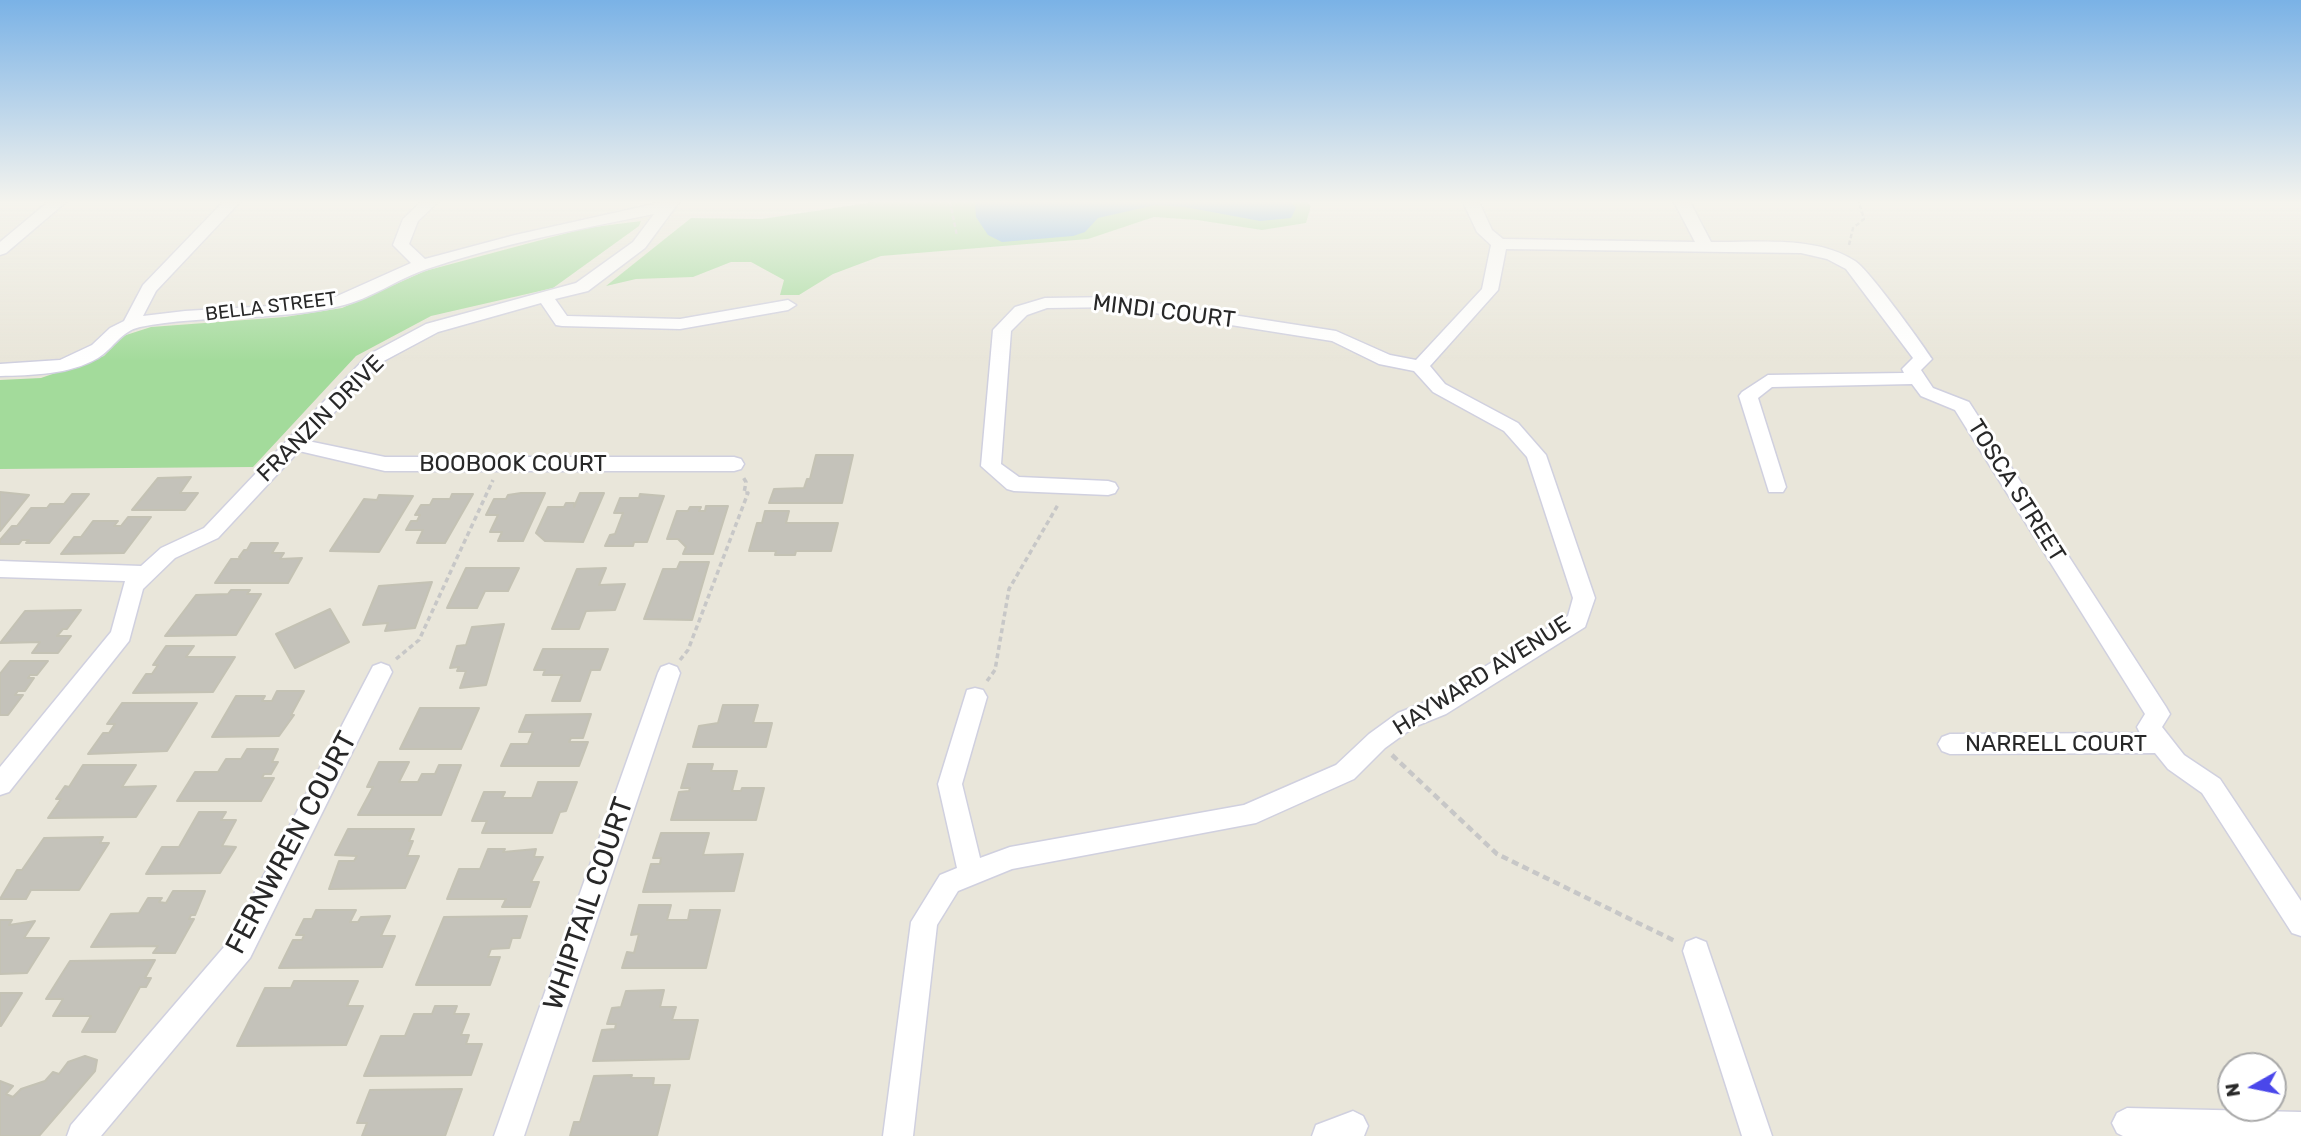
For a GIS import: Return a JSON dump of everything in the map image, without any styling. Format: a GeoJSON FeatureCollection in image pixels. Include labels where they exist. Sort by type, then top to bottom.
{"type":"FeatureCollection","features":[{"type":"Feature","properties":{"kind":"street"},"geometry":{"type":"LineString","coordinates":[[131,324],[149,289],[181,255]]}},
{"type":"Feature","properties":{"kind":"street"},"geometry":{"type":"LineString","coordinates":[[412,255],[422,265]]}},
{"type":"Feature","properties":{"kind":"street","name":"BELLA STREET"},"geometry":{"type":"LineString","coordinates":[[0,370],[47,369],[94,353],[111,334],[131,324],[160,318],[285,310],[339,301],[422,265],[460,255]]}},
{"type":"Feature","properties":{"kind":"street","name":"FRANZIN DRIVE"},"geometry":{"type":"LineString","coordinates":[[146,574],[168,553],[211,533],[374,359],[432,327],[582,287],[625,255]]}},
{"type":"Feature","properties":{"kind":"street"},"geometry":{"type":"LineString","coordinates":[[1420,366],[1490,290],[1497,255]]}},
{"type":"Feature","properties":{"kind":"street"},"geometry":{"type":"LineString","coordinates":[[1829,255],[1852,266],[1923,359],[1911,369],[1917,378]]}},
{"type":"Feature","properties":{"kind":"street"},"geometry":{"type":"LineString","coordinates":[[545,297],[562,321],[680,324],[788,305]]}},
{"type":"Feature","properties":{"kind":"street","name":"MINDI COURT"},"geometry":{"type":"LineString","coordinates":[[1108,488],[1014,484],[991,466],[1002,330],[1021,311],[1045,303],[1117,302],[1336,337],[1385,360],[1420,366]]}},
{"type":"Feature","properties":{"kind":"street","name":"HAYWARD AVENUE"},"geometry":{"type":"LineString","coordinates":[[898,1136],[924,922],[949,883],[1010,858],[1247,815],[1345,772],[1377,741],[1406,720],[1437,707],[1577,621],[1584,598],[1536,455],[1511,427],[1439,388],[1420,366]]}},
{"type":"Feature","properties":{"kind":"street"},"geometry":{"type":"LineString","coordinates":[[1776,487],[1748,396],[1768,381],[1917,378]]}},
{"type":"Feature","properties":{"kind":"street","name":"TOSCA STREET"},"geometry":{"type":"LineString","coordinates":[[1917,378],[1927,393],[1962,406],[2158,713],[2150,727],[2162,743]]}},
{"type":"Feature","properties":{"kind":"street","name":"BOOBOOK COURT"},"geometry":{"type":"LineString","coordinates":[[295,444],[384,464],[734,464]]}},
{"type":"Feature","properties":{"kind":"street"},"geometry":{"type":"LineString","coordinates":[[0,569],[146,574]]}},
{"type":"Feature","properties":{"kind":"street"},"geometry":{"type":"LineString","coordinates":[[0,785],[121,635],[133,586],[146,574]]}},
{"type":"Feature","properties":{"kind":"street","name":"FERNWREN COURT"},"geometry":{"type":"LineString","coordinates":[[82,1136],[240,949],[382,672]]}},
{"type":"Feature","properties":{"kind":"street","name":"WHIPTAIL COURT"},"geometry":{"type":"LineString","coordinates":[[509,1136],[669,673]]}},
{"type":"Feature","properties":{"kind":"street"},"geometry":{"type":"LineString","coordinates":[[971,872],[950,784],[975,697]]}},
{"type":"Feature","properties":{"kind":"street"},"geometry":{"type":"LineString","coordinates":[[2162,743],[2176,762],[2211,786],[2301,924]]}},
{"type":"Feature","properties":{"kind":"street","name":"NARRELL COURT"},"geometry":{"type":"LineString","coordinates":[[1950,744],[2162,743]]}},
{"type":"Feature","properties":{"kind":"street"},"geometry":{"type":"LineString","coordinates":[[1696,951],[1757,1136]]}},
{"type":"Feature","properties":{"kind":"street"},"geometry":{"type":"LineString","coordinates":[[2127,1124],[2301,1127]]}},
{"type":"Feature","properties":{"kind":"path"},"geometry":{"type":"LineString","coordinates":[[669,673],[688,650],[748,493],[744,494],[746,482],[734,464]]}},
{"type":"Feature","properties":{"kind":"path"},"geometry":{"type":"LineString","coordinates":[[382,672],[419,640],[501,465]]}},
{"type":"Feature","properties":{"kind":"path"},"geometry":{"type":"LineString","coordinates":[[975,697],[995,670],[1009,589],[1066,486]]}},
{"type":"Feature","properties":{"kind":"path"},"geometry":{"type":"LineString","coordinates":[[1377,741],[1497,854],[1696,951]]}},
{"type":"Feature","properties":{"kind":"green space"},"geometry":{"type":"Polygon","coordinates":[[[485,255],[599,255],[553,288],[431,316],[356,356],[253,467],[0,469],[0,380],[41,378],[104,356],[123,336],[151,327],[285,317],[342,308],[425,271],[485,255]]]}},
{"type":"Feature","properties":{"kind":"green space"},"geometry":{"type":"Polygon","coordinates":[[[645,255],[893,255],[881,256],[833,274],[799,295],[780,295],[784,280],[751,262],[731,262],[693,277],[636,279],[606,286],[645,255]]]}},
{"type":"Feature","properties":{"kind":"building"},"geometry":{"type":"Polygon","coordinates":[[[816,455],[853,455],[842,503],[769,503],[774,489],[804,488],[807,479],[810,479],[816,455]]]}},
{"type":"Feature","properties":{"kind":"building"},"geometry":{"type":"Polygon","coordinates":[[[191,477],[180,493],[198,493],[185,510],[132,510],[158,478],[191,477]]]}},
{"type":"Feature","properties":{"kind":"building"},"geometry":{"type":"Polygon","coordinates":[[[0,492],[29,495],[0,531],[0,492]]]}},
{"type":"Feature","properties":{"kind":"building"},"geometry":{"type":"Polygon","coordinates":[[[545,493],[523,541],[498,541],[502,532],[490,532],[498,515],[486,515],[494,499],[506,499],[508,495],[545,493]]]}},
{"type":"Feature","properties":{"kind":"building"},"geometry":{"type":"Polygon","coordinates":[[[580,493],[604,493],[583,542],[545,541],[536,533],[548,507],[564,507],[566,503],[574,503],[574,507],[580,493]]]}},
{"type":"Feature","properties":{"kind":"building"},"geometry":{"type":"Polygon","coordinates":[[[72,494],[89,494],[49,543],[26,543],[29,540],[22,540],[19,544],[0,544],[0,540],[12,526],[17,526],[31,508],[64,504],[72,494]]]}},
{"type":"Feature","properties":{"kind":"building"},"geometry":{"type":"Polygon","coordinates":[[[452,494],[473,494],[445,543],[417,543],[423,530],[406,530],[411,521],[417,521],[420,515],[415,515],[421,505],[430,505],[433,499],[450,499],[452,494]]]}},
{"type":"Feature","properties":{"kind":"building"},"geometry":{"type":"Polygon","coordinates":[[[640,494],[664,496],[647,542],[634,542],[633,546],[605,546],[610,535],[615,534],[623,513],[614,513],[620,498],[639,498],[640,494]]]}},
{"type":"Feature","properties":{"kind":"building"},"geometry":{"type":"Polygon","coordinates":[[[379,495],[413,496],[379,552],[330,551],[364,499],[377,500],[379,495]]]}},
{"type":"Feature","properties":{"kind":"building"},"geometry":{"type":"Polygon","coordinates":[[[706,506],[728,506],[713,554],[683,554],[686,547],[678,539],[667,539],[677,511],[701,507],[699,511],[705,511],[706,506]]]}},
{"type":"Feature","properties":{"kind":"building"},"geometry":{"type":"Polygon","coordinates":[[[765,511],[789,511],[786,523],[838,523],[831,551],[796,551],[795,555],[775,555],[776,551],[749,551],[757,523],[762,523],[765,511]]]}},
{"type":"Feature","properties":{"kind":"building"},"geometry":{"type":"Polygon","coordinates":[[[128,517],[151,517],[124,553],[61,554],[74,537],[81,537],[93,521],[118,521],[114,526],[121,526],[128,517]]]}},
{"type":"Feature","properties":{"kind":"building"},"geometry":{"type":"Polygon","coordinates":[[[251,543],[278,543],[272,553],[284,553],[280,559],[302,558],[288,583],[215,583],[231,559],[241,559],[239,557],[251,543]]]}},
{"type":"Feature","properties":{"kind":"building"},"geometry":{"type":"Polygon","coordinates":[[[680,562],[709,562],[692,620],[644,619],[663,569],[677,569],[680,562]]]}},
{"type":"Feature","properties":{"kind":"building"},"geometry":{"type":"Polygon","coordinates":[[[466,568],[519,568],[508,591],[485,591],[477,608],[447,608],[466,568]]]}},
{"type":"Feature","properties":{"kind":"building"},"geometry":{"type":"Polygon","coordinates":[[[606,568],[599,585],[625,584],[615,610],[586,611],[579,629],[552,629],[577,569],[606,568]]]}},
{"type":"Feature","properties":{"kind":"building"},"geometry":{"type":"Polygon","coordinates":[[[432,582],[415,628],[385,631],[388,623],[363,625],[379,586],[432,582]]]}},
{"type":"Feature","properties":{"kind":"building"},"geometry":{"type":"Polygon","coordinates":[[[231,590],[250,590],[247,594],[261,594],[236,635],[165,636],[196,595],[228,594],[231,590]]]}},
{"type":"Feature","properties":{"kind":"building"},"geometry":{"type":"Polygon","coordinates":[[[330,609],[349,642],[295,668],[276,634],[330,609]]]}},
{"type":"Feature","properties":{"kind":"building"},"geometry":{"type":"Polygon","coordinates":[[[81,610],[67,629],[63,629],[57,636],[71,636],[58,653],[32,653],[40,642],[0,643],[25,611],[81,610]]]}},
{"type":"Feature","properties":{"kind":"building"},"geometry":{"type":"Polygon","coordinates":[[[504,624],[486,685],[460,688],[466,671],[457,671],[459,667],[450,668],[457,646],[466,645],[472,627],[504,624]]]}},
{"type":"Feature","properties":{"kind":"building"},"geometry":{"type":"Polygon","coordinates":[[[166,646],[194,646],[186,657],[235,657],[213,692],[133,693],[146,674],[152,674],[158,665],[153,665],[166,646]]]}},
{"type":"Feature","properties":{"kind":"building"},"geometry":{"type":"Polygon","coordinates":[[[543,649],[608,649],[600,670],[591,670],[580,701],[552,701],[562,675],[543,675],[545,670],[534,670],[543,649]]]}},
{"type":"Feature","properties":{"kind":"building"},"geometry":{"type":"Polygon","coordinates":[[[10,661],[48,661],[37,675],[30,675],[28,678],[34,678],[25,691],[18,691],[15,695],[23,695],[8,715],[0,715],[0,674],[10,661]]]}},
{"type":"Feature","properties":{"kind":"building"},"geometry":{"type":"Polygon","coordinates":[[[277,691],[304,691],[291,715],[294,715],[279,736],[212,737],[236,696],[265,696],[262,701],[272,701],[277,691]]]}},
{"type":"Feature","properties":{"kind":"building"},"geometry":{"type":"Polygon","coordinates":[[[122,703],[197,703],[167,751],[88,754],[103,733],[109,733],[115,724],[107,724],[122,703]]]}},
{"type":"Feature","properties":{"kind":"building"},"geometry":{"type":"Polygon","coordinates":[[[723,705],[758,705],[753,723],[772,723],[766,747],[693,747],[699,726],[718,723],[723,705]]]}},
{"type":"Feature","properties":{"kind":"building"},"geometry":{"type":"Polygon","coordinates":[[[420,708],[479,708],[461,749],[400,749],[420,708]]]}},
{"type":"Feature","properties":{"kind":"building"},"geometry":{"type":"Polygon","coordinates":[[[591,714],[583,738],[571,738],[569,742],[588,742],[579,766],[501,766],[511,744],[528,744],[533,732],[519,732],[526,715],[591,714]]]}},
{"type":"Feature","properties":{"kind":"building"},"geometry":{"type":"Polygon","coordinates":[[[247,749],[278,749],[272,762],[278,762],[271,774],[264,774],[262,778],[274,778],[261,801],[177,801],[195,772],[218,772],[226,759],[241,759],[247,749]]]}},
{"type":"Feature","properties":{"kind":"building"},"geometry":{"type":"Polygon","coordinates":[[[379,762],[409,762],[399,782],[418,782],[422,774],[435,774],[439,765],[461,765],[441,815],[358,815],[373,787],[367,787],[379,762]]]}},
{"type":"Feature","properties":{"kind":"building"},"geometry":{"type":"Polygon","coordinates":[[[688,764],[713,764],[711,771],[737,771],[732,791],[764,788],[756,820],[671,820],[679,792],[689,791],[690,788],[681,788],[688,764]]]}},
{"type":"Feature","properties":{"kind":"building"},"geometry":{"type":"Polygon","coordinates":[[[83,765],[136,765],[122,787],[156,786],[136,817],[48,818],[61,799],[56,799],[65,786],[69,787],[83,765]]]}},
{"type":"Feature","properties":{"kind":"building"},"geometry":{"type":"Polygon","coordinates":[[[538,782],[577,782],[566,811],[560,812],[552,833],[482,833],[487,821],[472,821],[484,792],[505,792],[502,798],[532,798],[538,782]]]}},
{"type":"Feature","properties":{"kind":"building"},"geometry":{"type":"Polygon","coordinates":[[[199,812],[226,812],[221,820],[236,820],[222,846],[236,847],[220,873],[146,874],[162,847],[179,847],[199,812]]]}},
{"type":"Feature","properties":{"kind":"building"},"geometry":{"type":"Polygon","coordinates":[[[348,829],[414,829],[407,856],[419,856],[405,888],[329,889],[339,861],[354,861],[357,856],[335,855],[348,829]]]}},
{"type":"Feature","properties":{"kind":"building"},"geometry":{"type":"Polygon","coordinates":[[[661,833],[709,833],[703,855],[743,854],[734,891],[643,892],[651,864],[660,864],[661,858],[653,858],[661,833]]]}},
{"type":"Feature","properties":{"kind":"building"},"geometry":{"type":"Polygon","coordinates":[[[103,837],[100,843],[109,843],[79,890],[31,890],[26,899],[0,899],[17,870],[22,870],[44,838],[103,837]]]}},
{"type":"Feature","properties":{"kind":"building"},"geometry":{"type":"Polygon","coordinates":[[[488,849],[505,849],[503,852],[536,849],[534,857],[543,857],[531,882],[539,882],[530,907],[502,907],[506,899],[447,899],[459,869],[480,869],[488,849]]]}},
{"type":"Feature","properties":{"kind":"building"},"geometry":{"type":"Polygon","coordinates":[[[173,891],[205,891],[195,915],[191,915],[189,919],[194,919],[175,953],[153,953],[158,946],[91,947],[111,914],[139,913],[148,898],[162,898],[159,902],[166,903],[173,891]]]}},
{"type":"Feature","properties":{"kind":"building"},"geometry":{"type":"Polygon","coordinates":[[[639,905],[671,905],[667,920],[688,920],[690,910],[720,910],[706,968],[622,968],[627,952],[634,953],[639,934],[631,935],[639,905]]]}},
{"type":"Feature","properties":{"kind":"building"},"geometry":{"type":"Polygon","coordinates":[[[316,910],[356,910],[350,922],[358,922],[361,917],[390,916],[381,936],[395,936],[382,967],[279,968],[293,940],[302,940],[304,935],[296,935],[304,919],[312,919],[316,910]]]}},
{"type":"Feature","properties":{"kind":"building"},"geometry":{"type":"Polygon","coordinates":[[[527,916],[520,938],[512,938],[509,948],[491,949],[488,957],[500,957],[490,985],[416,985],[444,917],[527,916]]]}},
{"type":"Feature","properties":{"kind":"building"},"geometry":{"type":"Polygon","coordinates":[[[0,920],[12,920],[9,925],[35,921],[24,938],[49,938],[27,973],[0,974],[0,920]]]}},
{"type":"Feature","properties":{"kind":"building"},"geometry":{"type":"Polygon","coordinates":[[[155,960],[145,978],[151,978],[146,987],[140,987],[115,1032],[82,1032],[91,1016],[53,1016],[63,999],[46,999],[70,961],[155,960]]]}},
{"type":"Feature","properties":{"kind":"building"},"geometry":{"type":"Polygon","coordinates":[[[294,981],[358,981],[347,1006],[363,1006],[346,1045],[237,1046],[265,988],[291,988],[294,981]]]}},
{"type":"Feature","properties":{"kind":"building"},"geometry":{"type":"Polygon","coordinates":[[[664,990],[660,1007],[676,1007],[672,1020],[698,1020],[689,1059],[593,1061],[602,1030],[615,1029],[616,1024],[607,1024],[612,1008],[621,1007],[626,991],[664,990]]]}},
{"type":"Feature","properties":{"kind":"building"},"geometry":{"type":"Polygon","coordinates":[[[0,993],[22,993],[1,1026],[0,1026],[0,993]]]}},
{"type":"Feature","properties":{"kind":"building"},"geometry":{"type":"Polygon","coordinates":[[[435,1006],[457,1006],[454,1014],[469,1014],[461,1035],[469,1035],[466,1044],[482,1044],[471,1075],[364,1076],[381,1036],[405,1036],[414,1014],[432,1014],[435,1006]]]}},
{"type":"Feature","properties":{"kind":"building"},"geometry":{"type":"Polygon","coordinates":[[[85,1056],[97,1060],[95,1071],[39,1136],[0,1136],[0,1081],[13,1086],[6,1094],[13,1097],[21,1089],[45,1081],[53,1072],[59,1074],[68,1062],[85,1056]]]}},
{"type":"Feature","properties":{"kind":"building"},"geometry":{"type":"Polygon","coordinates":[[[632,1075],[631,1078],[654,1078],[653,1085],[670,1085],[657,1136],[570,1136],[574,1122],[580,1122],[594,1076],[632,1075]]]}},
{"type":"Feature","properties":{"kind":"building"},"geometry":{"type":"Polygon","coordinates":[[[462,1089],[445,1136],[362,1136],[367,1123],[357,1123],[370,1090],[462,1089]]]}}]}
